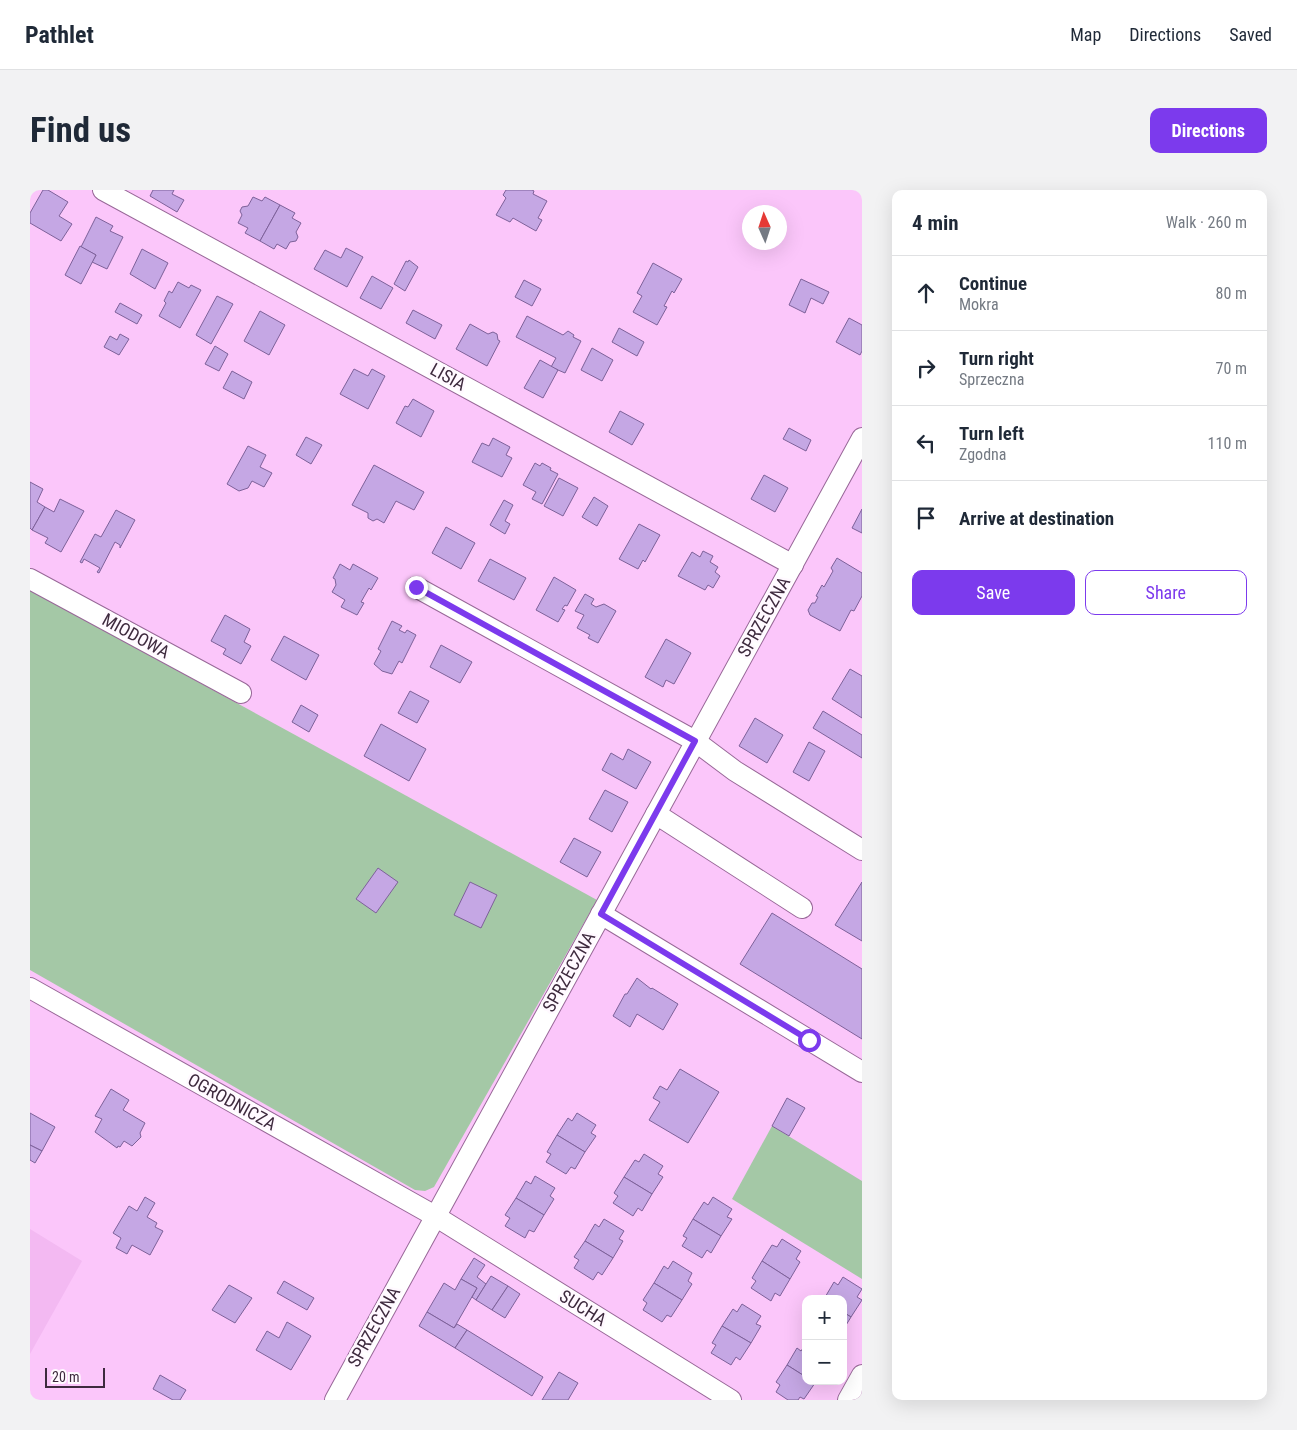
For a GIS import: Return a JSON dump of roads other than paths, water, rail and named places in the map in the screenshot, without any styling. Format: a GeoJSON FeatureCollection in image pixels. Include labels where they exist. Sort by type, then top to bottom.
{"type":"FeatureCollection","features":[{"type":"Feature","properties":{"kind":"street","name":"LISIA"},"geometry":{"type":"LineString","coordinates":[[103,190],[792,565]]}},
{"type":"Feature","properties":{"kind":"street","name":"SPRZECZNA"},"geometry":{"type":"LineString","coordinates":[[334,1400],[862,438]]}},
{"type":"Feature","properties":{"kind":"street","name":"MIODOWA"},"geometry":{"type":"LineString","coordinates":[[30,579],[241,693]]}},
{"type":"Feature","properties":{"kind":"street"},"geometry":{"type":"LineString","coordinates":[[416,587],[695,741],[735,771],[862,850]]}},
{"type":"Feature","properties":{"kind":"street"},"geometry":{"type":"LineString","coordinates":[[656,814],[802,908]]}},
{"type":"Feature","properties":{"kind":"street"},"geometry":{"type":"LineString","coordinates":[[601,914],[862,1072]]}},
{"type":"Feature","properties":{"kind":"street","name":"OGRODNICZA"},"geometry":{"type":"LineString","coordinates":[[30,988],[435,1216]]}},
{"type":"Feature","properties":{"kind":"street","name":"SUCHA"},"geometry":{"type":"LineString","coordinates":[[435,1216],[731,1400]]}},
{"type":"Feature","properties":{"kind":"street"},"geometry":{"type":"LineString","coordinates":[[848,1400],[862,1375]]}}]}
